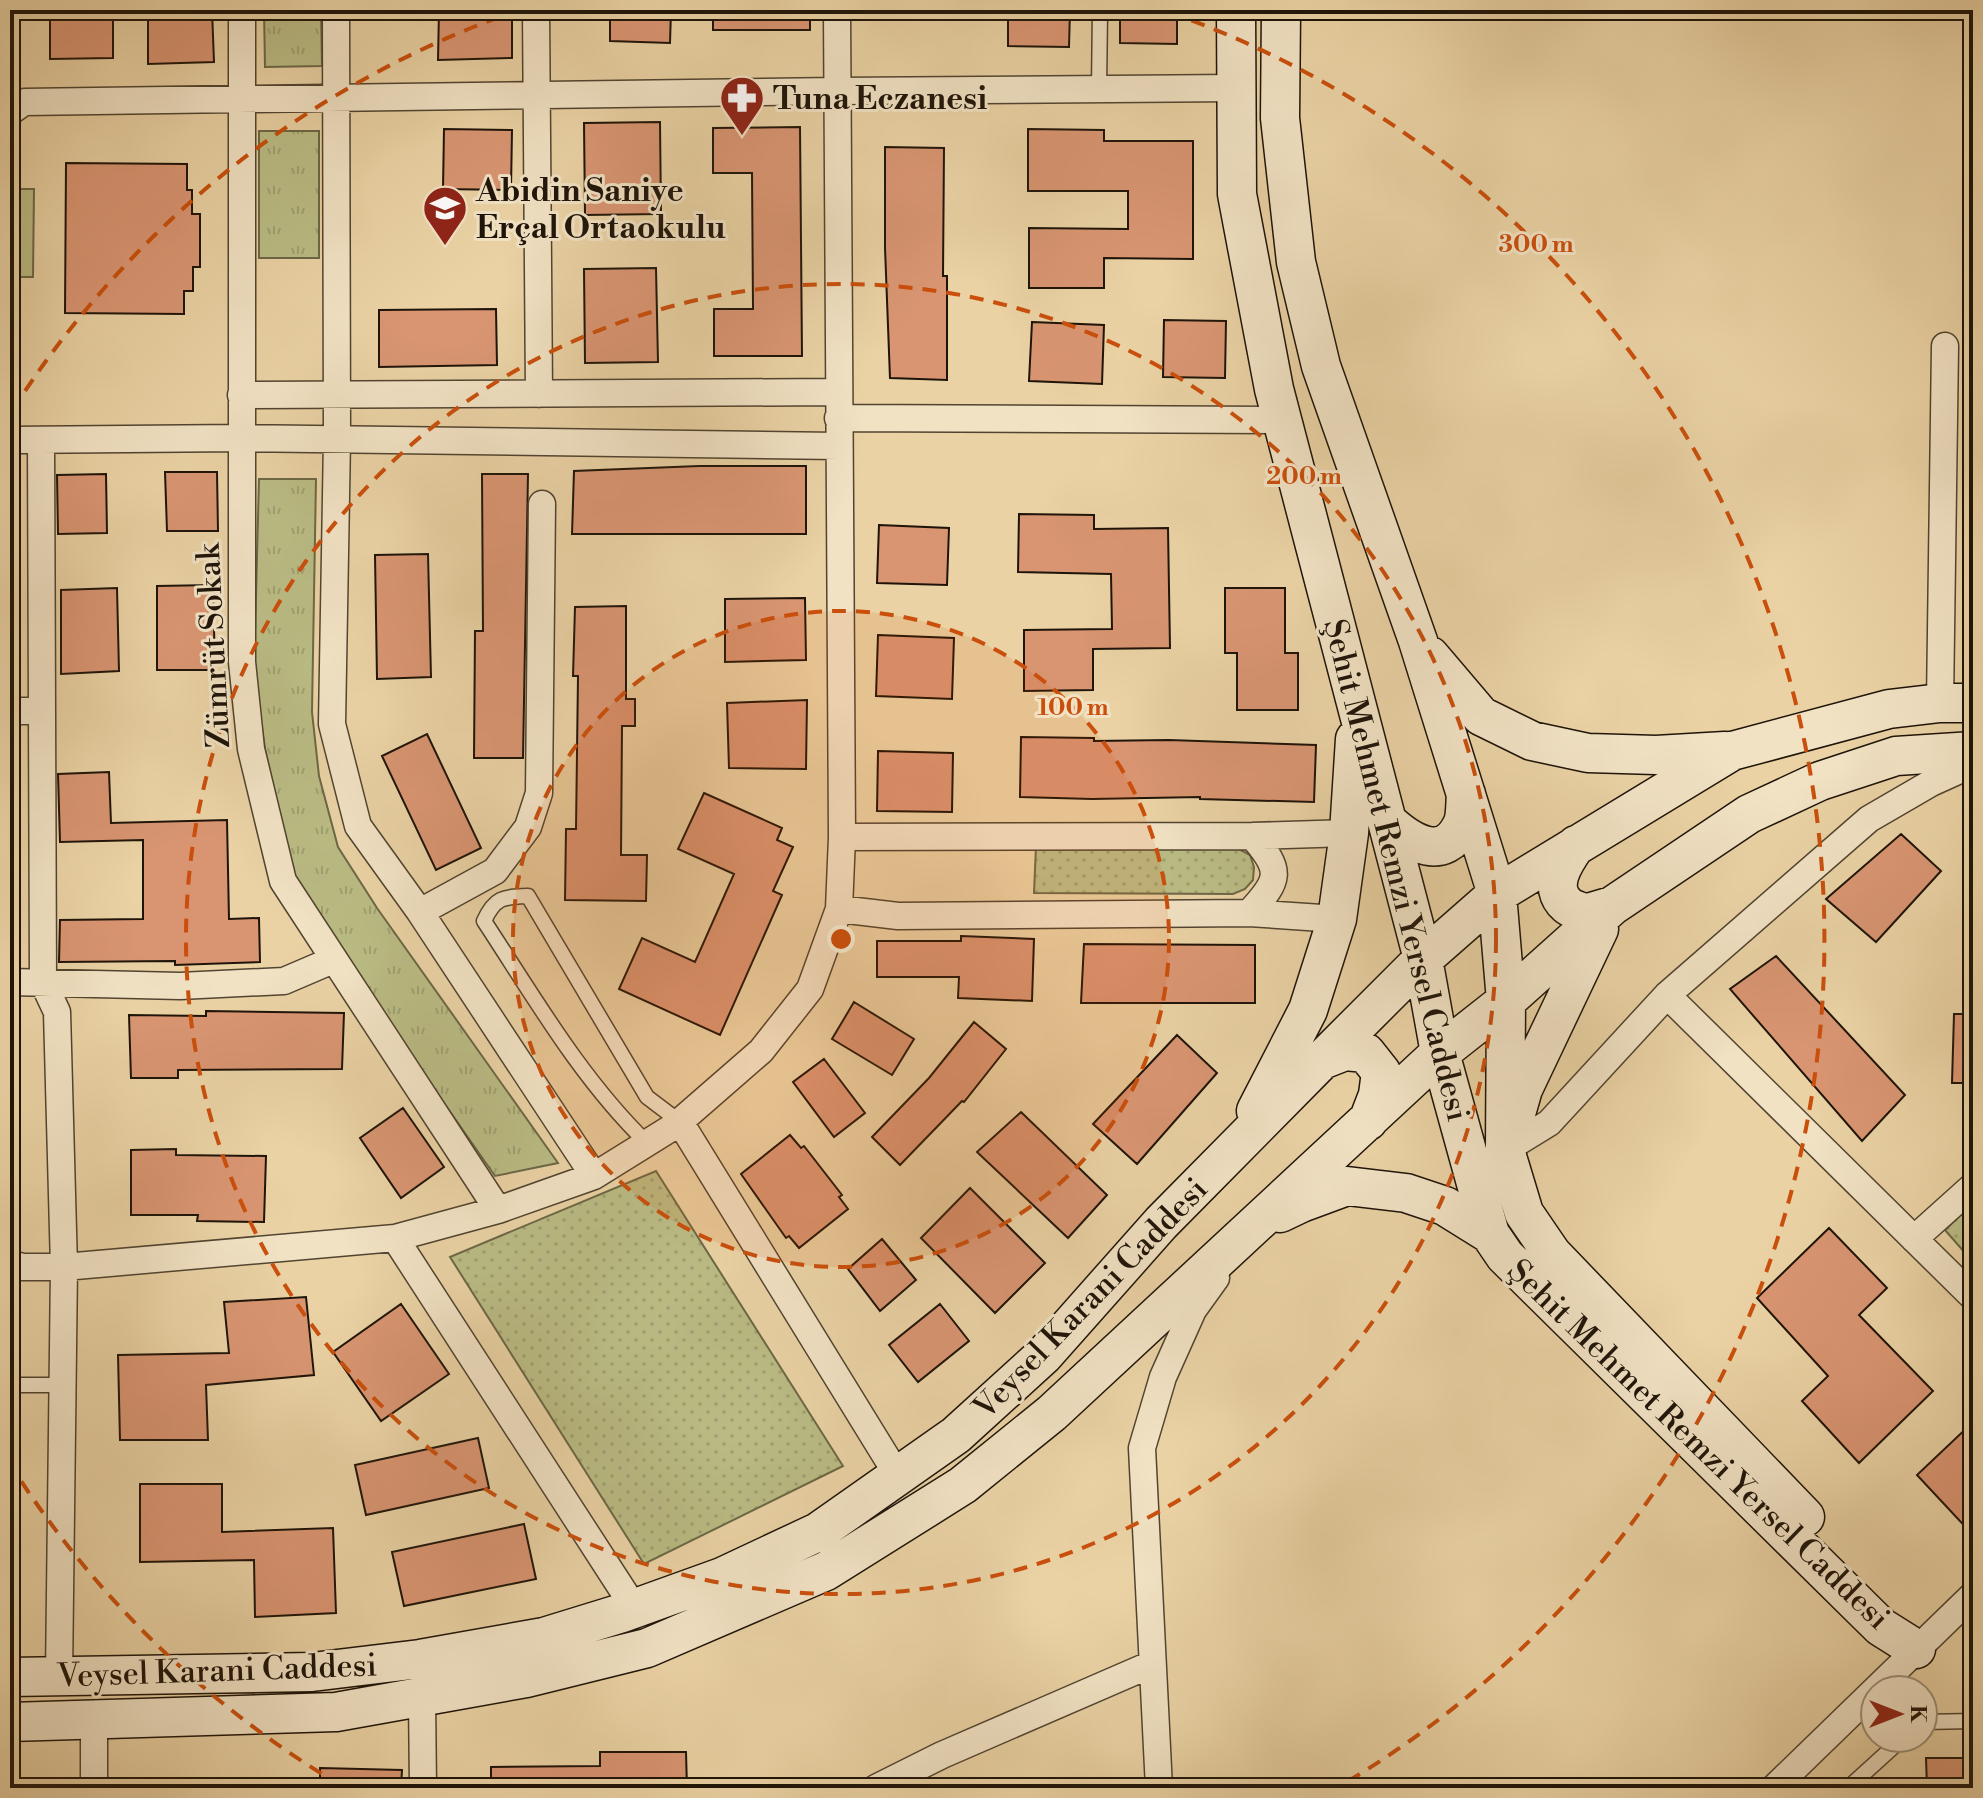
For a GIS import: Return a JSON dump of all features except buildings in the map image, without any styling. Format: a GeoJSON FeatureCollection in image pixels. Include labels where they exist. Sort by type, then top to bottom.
{"type":"FeatureCollection","features":[{"type":"Feature","properties":{"kind":"main road","name":"Şehit Mehmet Remzi Yersel Caddesi"},"geometry":{"type":"LineString","coordinates":[[1236,10],[1237,194],[1282,420],[1389,823],[1423,959],[1440,1053],[1490,1234],[1505,1256],[1881,1627],[1916,1649]]}},
{"type":"Feature","properties":{"kind":"main road","name":"Şehit Mehmet Remzi Yersel Caddesi"},"geometry":{"type":"LineString","coordinates":[[1281,10],[1280,118],[1296,262],[1321,366],[1418,641],[1497,894],[1506,1001],[1505,1150],[1524,1213],[1552,1254],[1894,1607],[1916,1649]]}},
{"type":"Feature","properties":{"kind":"main road"},"geometry":{"type":"LineString","coordinates":[[1418,641],[1481,716],[1532,741],[1588,753],[1656,755],[1732,751]]}},
{"type":"Feature","properties":{"kind":"main road","name":"Veysel Karani Caddesi"},"geometry":{"type":"LineString","coordinates":[[10,1677],[312,1672],[420,1659],[544,1637],[635,1609],[722,1577],[818,1532],[956,1435],[1044,1355],[1161,1223],[1423,959],[1497,894],[1732,751],[1889,709],[1956,703]]}},
{"type":"Feature","properties":{"kind":"main road"},"geometry":{"type":"LineString","coordinates":[[1239,1144],[1308,1010],[1337,919],[1349,833],[1357,708]]}},
{"type":"Feature","properties":{"kind":"main road","name":"Veysel Karani Caddesi"},"geometry":{"type":"LineString","coordinates":[[10,1722],[336,1712],[526,1678],[647,1648],[826,1571],[974,1476],[1052,1413],[1440,1053],[1506,1001],[1612,906],[1749,814],[1820,781],[1896,756],[1973,751]]}},
{"type":"Feature","properties":{"kind":"main road"},"geometry":{"type":"LineString","coordinates":[[1389,823],[1407,839],[1429,848],[1449,842],[1462,824],[1466,794]]}},
{"type":"Feature","properties":{"kind":"main road"},"geometry":{"type":"LineString","coordinates":[[1576,845],[1561,866],[1557,888],[1567,905],[1585,914],[1612,906]]}},
{"type":"Feature","properties":{"kind":"main road"},"geometry":{"type":"LineString","coordinates":[[1505,1150],[1523,1089],[1583,960],[1612,906]]}},
{"type":"Feature","properties":{"kind":"main road"},"geometry":{"type":"LineString","coordinates":[[1322,1060],[1345,1051],[1366,1053],[1381,1072],[1378,1095],[1368,1121]]}},
{"type":"Feature","properties":{"kind":"main road"},"geometry":{"type":"LineString","coordinates":[[1249,1228],[1301,1203],[1347,1186],[1406,1193],[1445,1206],[1490,1234]]}},
{"type":"Feature","properties":{"kind":"street","name":"Zümrüt Sokak"},"geometry":{"type":"LineString","coordinates":[[242,10],[242,662],[251,749],[283,881],[498,1210]]}},
{"type":"Feature","properties":{"kind":"street"},"geometry":{"type":"LineString","coordinates":[[336,10],[337,439],[332,724],[358,826],[420,912],[594,1176]]}},
{"type":"Feature","properties":{"kind":"street"},"geometry":{"type":"LineString","coordinates":[[536,10],[539,394]]}},
{"type":"Feature","properties":{"kind":"street"},"geometry":{"type":"LineString","coordinates":[[10,1264],[64,1267],[395,1238],[498,1210],[594,1176],[680,1122],[761,1051],[810,989],[839,909],[842,837],[837,10]]}},
{"type":"Feature","properties":{"kind":"street"},"geometry":{"type":"LineString","coordinates":[[15,105],[243,99],[1236,88]]}},
{"type":"Feature","properties":{"kind":"street"},"geometry":{"type":"LineString","coordinates":[[1945,346],[1956,703]]}},
{"type":"Feature","properties":{"kind":"street"},"geometry":{"type":"LineString","coordinates":[[241,395],[539,394],[1282,420]]}},
{"type":"Feature","properties":{"kind":"street"},"geometry":{"type":"LineString","coordinates":[[10,440],[241,438],[838,446]]}},
{"type":"Feature","properties":{"kind":"street"},"geometry":{"type":"LineString","coordinates":[[41,440],[43,982],[57,1012],[64,1267],[59,1676]]}},
{"type":"Feature","properties":{"kind":"street"},"geometry":{"type":"LineString","coordinates":[[420,912],[495,871],[528,827],[539,793],[542,504]]}},
{"type":"Feature","properties":{"kind":"street"},"geometry":{"type":"LineString","coordinates":[[10,711],[41,711]]}},
{"type":"Feature","properties":{"kind":"street"},"geometry":{"type":"LineString","coordinates":[[1505,1150],[1549,1123],[1667,995],[1869,819],[1931,783],[1973,764]]}},
{"type":"Feature","properties":{"kind":"street"},"geometry":{"type":"LineString","coordinates":[[842,837],[1349,833]]}},
{"type":"Feature","properties":{"kind":"street"},"geometry":{"type":"LineString","coordinates":[[1249,913],[1269,891],[1274,873],[1270,857],[1252,836]]}},
{"type":"Feature","properties":{"kind":"street"},"geometry":{"type":"LineString","coordinates":[[839,909],[898,916],[1249,913],[1337,919]]}},
{"type":"Feature","properties":{"kind":"street"},"geometry":{"type":"LineString","coordinates":[[10,982],[180,986],[284,981],[333,960]]}},
{"type":"Feature","properties":{"kind":"street"},"geometry":{"type":"LineString","coordinates":[[1667,995],[1973,1297]]}},
{"type":"Feature","properties":{"kind":"street"},"geometry":{"type":"LineString","coordinates":[[680,1122],[898,1476]]}},
{"type":"Feature","properties":{"kind":"street"},"geometry":{"type":"LineString","coordinates":[[1914,1239],[1973,1186]]}},
{"type":"Feature","properties":{"kind":"street"},"geometry":{"type":"LineString","coordinates":[[1159,1788],[1142,1448],[1163,1377],[1193,1310],[1249,1228]]}},
{"type":"Feature","properties":{"kind":"street"},"geometry":{"type":"LineString","coordinates":[[395,1238],[635,1609]]}},
{"type":"Feature","properties":{"kind":"street"},"geometry":{"type":"LineString","coordinates":[[1774,1788],[1972,1598]]}},
{"type":"Feature","properties":{"kind":"street"},"geometry":{"type":"LineString","coordinates":[[876,1788],[942,1755],[1152,1664]]}},
{"type":"Feature","properties":{"kind":"street"},"geometry":{"type":"LineString","coordinates":[[422,1697],[423,1788]]}},
{"type":"Feature","properties":{"kind":"street"},"geometry":{"type":"LineString","coordinates":[[94,1719],[94,1788]]}},
{"type":"Feature","properties":{"kind":"lane"},"geometry":{"type":"LineString","coordinates":[[1099,89],[1100,10]]}},
{"type":"Feature","properties":{"kind":"lane"},"geometry":{"type":"LineString","coordinates":[[647,1143],[626,1123],[572,1055],[484,921],[491,904],[507,897],[528,896],[647,1097],[680,1122]]}},
{"type":"Feature","properties":{"kind":"lane"},"geometry":{"type":"LineString","coordinates":[[10,1385],[63,1385]]}},
{"type":"Feature","properties":{"kind":"lane"},"geometry":{"type":"LineString","coordinates":[[1939,1722],[1973,1721]]}},
{"type":"Feature","properties":{"kind":"lane"},"geometry":{"type":"LineString","coordinates":[[1849,1787],[1885,1754]]}},
{"type":"Feature","properties":{"kind":"green space"},"geometry":{"type":"Polygon","coordinates":[[[264,10],[321,10],[322,66],[265,67],[264,10]]]}},
{"type":"Feature","properties":{"kind":"green space"},"geometry":{"type":"Polygon","coordinates":[[[259,131],[319,131],[319,258],[259,258],[259,131]]]}},
{"type":"Feature","properties":{"kind":"green space"},"geometry":{"type":"Polygon","coordinates":[[[10,189],[34,189],[33,277],[10,277],[10,189]]]}},
{"type":"Feature","properties":{"kind":"green space"},"geometry":{"type":"Polygon","coordinates":[[[259,479],[316,479],[312,712],[319,776],[338,847],[377,908],[558,1163],[495,1176],[296,887],[265,749],[254,673],[259,479]]]}},
{"type":"Feature","properties":{"kind":"green space"},"geometry":{"type":"Polygon","coordinates":[[[1036,846],[1237,848],[1250,855],[1254,867],[1253,880],[1245,889],[1233,894],[1034,893],[1036,846]]]}},
{"type":"Feature","properties":{"kind":"green space"},"geometry":{"type":"Polygon","coordinates":[[[656,1171],[843,1466],[644,1564],[450,1257],[656,1171]]]}},
{"type":"Feature","properties":{"kind":"green space"},"geometry":{"type":"Polygon","coordinates":[[[1973,1203],[1973,1262],[1945,1230],[1973,1203]]]}},
{"type":"Feature","properties":{"kind":"place","name":"Tuna Eczanesi"},"geometry":{"type":"Point","coordinates":[742,137]}},
{"type":"Feature","properties":{"kind":"place","name":"Abidin Saniye Erçal Ortaokulu"},"geometry":{"type":"Point","coordinates":[445,247]}}]}
